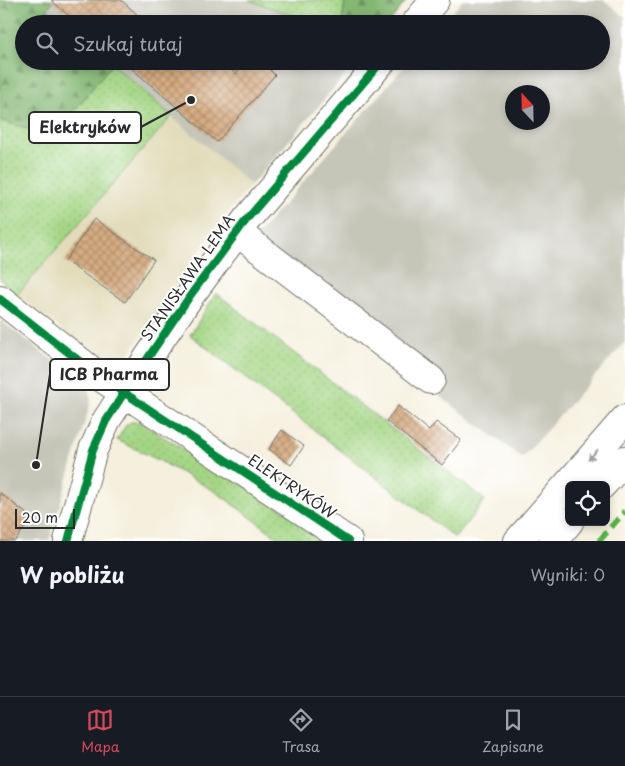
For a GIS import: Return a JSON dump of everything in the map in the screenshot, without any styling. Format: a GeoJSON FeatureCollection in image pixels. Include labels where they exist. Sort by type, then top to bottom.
{"type":"FeatureCollection","features":[{"type":"Feature","properties":{"kind":"street"},"geometry":{"type":"LineString","coordinates":[[422,15],[435,0]]}},
{"type":"Feature","properties":{"kind":"street","name":"STANISŁAWA LEMA"},"geometry":{"type":"LineString","coordinates":[[64,534],[92,450],[106,421],[124,393],[178,297],[237,232],[249,202],[298,145],[373,70]]}},
{"type":"Feature","properties":{"kind":"street"},"geometry":{"type":"LineString","coordinates":[[237,232],[431,380]]}},
{"type":"Feature","properties":{"kind":"street","name":"ELEKTRYKÓW"},"geometry":{"type":"LineString","coordinates":[[0,299],[96,374],[348,541]]}},
{"type":"Feature","properties":{"kind":"street"},"geometry":{"type":"LineString","coordinates":[[518,541],[625,419]]}},
{"type":"Feature","properties":{"kind":"street"},"geometry":{"type":"LineString","coordinates":[[606,481],[625,460]]}},
{"type":"Feature","properties":{"kind":"street"},"geometry":{"type":"LineString","coordinates":[[553,541],[566,526]]}},
{"type":"Feature","properties":{"kind":"shaded area"},"geometry":{"type":"Polygon","coordinates":[[[54,0],[249,0],[291,15],[54,15],[47,9],[54,0]]]}},
{"type":"Feature","properties":{"kind":"shaded area"},"geometry":{"type":"Polygon","coordinates":[[[463,0],[604,0],[625,17],[625,342],[522,458],[245,249],[401,70],[610,70],[610,15],[450,15],[463,0]]]}},
{"type":"Feature","properties":{"kind":"shaded area"},"geometry":{"type":"Polygon","coordinates":[[[118,70],[349,70],[251,185],[118,70]]]}},
{"type":"Feature","properties":{"kind":"shaded area"},"geometry":{"type":"Polygon","coordinates":[[[172,116],[251,185],[216,227],[124,361],[103,362],[17,295],[172,116]]]}},
{"type":"Feature","properties":{"kind":"shaded area"},"geometry":{"type":"Polygon","coordinates":[[[0,320],[88,387],[91,401],[49,541],[0,541],[0,320]]]}},
{"type":"Feature","properties":{"kind":"green space"},"geometry":{"type":"Polygon","coordinates":[[[0,0],[54,0],[47,9],[54,15],[15,15],[15,70],[107,70],[53,137],[0,120],[0,0]]]}},
{"type":"Feature","properties":{"kind":"green space"},"geometry":{"type":"Polygon","coordinates":[[[249,0],[345,0],[343,15],[291,15],[249,0]]]}},
{"type":"Feature","properties":{"kind":"green space"},"geometry":{"type":"Polygon","coordinates":[[[345,0],[407,0],[395,15],[343,15],[345,0]]]}},
{"type":"Feature","properties":{"kind":"green space"},"geometry":{"type":"Polygon","coordinates":[[[107,70],[119,70],[172,116],[17,295],[0,279],[0,120],[54,136],[107,70]]]}},
{"type":"Feature","properties":{"kind":"green space"},"geometry":{"type":"Polygon","coordinates":[[[216,293],[485,500],[455,538],[190,335],[216,293]]]}},
{"type":"Feature","properties":{"kind":"green space"},"geometry":{"type":"Polygon","coordinates":[[[131,422],[139,422],[334,541],[283,541],[216,492],[117,440],[126,425],[131,422]]]}},
{"type":"Feature","properties":{"kind":"building"},"geometry":{"type":"Polygon","coordinates":[[[51,0],[121,0],[138,15],[68,15],[51,0]]]}},
{"type":"Feature","properties":{"kind":"building"},"geometry":{"type":"Polygon","coordinates":[[[133,70],[231,70],[236,74],[239,70],[270,70],[275,75],[217,142],[133,70]]]}},
{"type":"Feature","properties":{"kind":"building"},"geometry":{"type":"Polygon","coordinates":[[[94,219],[154,260],[125,302],[65,261],[94,219]]]}},
{"type":"Feature","properties":{"kind":"building"},"geometry":{"type":"Polygon","coordinates":[[[398,406],[429,431],[436,422],[461,440],[442,465],[386,421],[398,406]]]}},
{"type":"Feature","properties":{"kind":"building"},"geometry":{"type":"Polygon","coordinates":[[[282,430],[304,446],[291,465],[269,449],[282,430]]]}},
{"type":"Feature","properties":{"kind":"building"},"geometry":{"type":"Polygon","coordinates":[[[0,493],[32,518],[15,541],[0,541],[0,493]]]}},
{"type":"Feature","properties":{"kind":"marked path"},"geometry":{"type":"LineString","coordinates":[[599,541],[625,511]]}},
{"type":"Feature","properties":{"kind":"cycle path"},"geometry":{"type":"LineString","coordinates":[[68,541],[93,450],[106,421],[124,393],[192,293],[247,219],[374,70]]}},
{"type":"Feature","properties":{"kind":"cycle path"},"geometry":{"type":"LineString","coordinates":[[0,299],[96,374],[348,541]]}},
{"type":"Feature","properties":{"kind":"place","name":"Elektryków"},"geometry":{"type":"Point","coordinates":[191,100]}},
{"type":"Feature","properties":{"kind":"place","name":"ICB Pharma"},"geometry":{"type":"Point","coordinates":[36,465]}}]}
